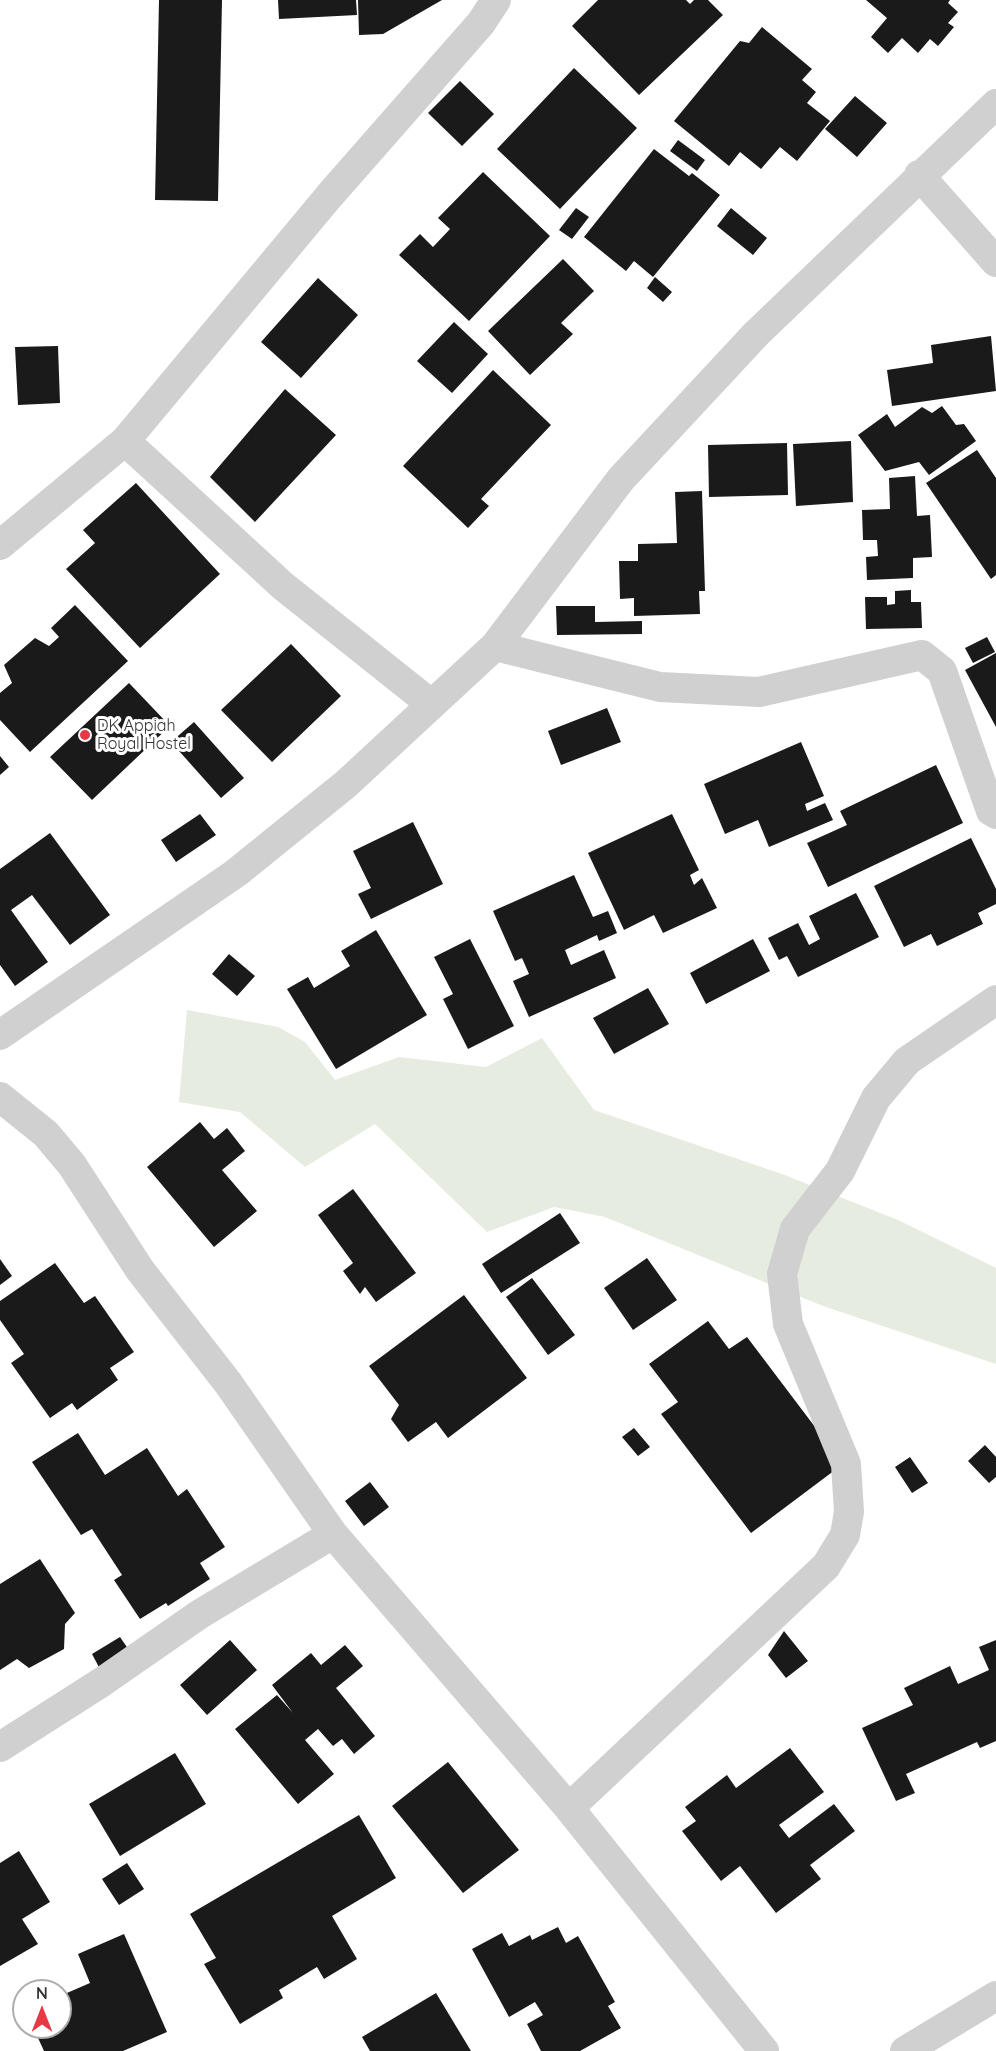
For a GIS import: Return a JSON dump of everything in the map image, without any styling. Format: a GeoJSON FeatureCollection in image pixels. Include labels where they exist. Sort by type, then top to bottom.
{"type":"FeatureCollection","features":[{"type":"Feature","properties":{"kind":"street"},"geometry":{"type":"LineString","coordinates":[[0,545],[125,441],[330,195],[481,23],[496,0]]}},
{"type":"Feature","properties":{"kind":"street"},"geometry":{"type":"LineString","coordinates":[[0,1035],[236,873],[346,784],[495,646],[621,479],[756,333],[996,104]]}},
{"type":"Feature","properties":{"kind":"street"},"geometry":{"type":"LineString","coordinates":[[920,175],[996,262]]}},
{"type":"Feature","properties":{"kind":"street"},"geometry":{"type":"LineString","coordinates":[[125,441],[283,586],[431,704]]}},
{"type":"Feature","properties":{"kind":"street"},"geometry":{"type":"LineString","coordinates":[[495,646],[660,687],[759,692],[922,654],[942,671],[991,811],[996,814]]}},
{"type":"Feature","properties":{"kind":"street"},"geometry":{"type":"LineString","coordinates":[[569,1808],[826,1566],[845,1535],[849,1512],[846,1464],[788,1324],[782,1274],[795,1229],[840,1171],[876,1098],[907,1061],[996,1000]]}},
{"type":"Feature","properties":{"kind":"street"},"geometry":{"type":"LineString","coordinates":[[0,1097],[46,1134],[72,1165],[140,1270],[228,1383],[333,1534],[569,1808],[764,2051]]}},
{"type":"Feature","properties":{"kind":"street"},"geometry":{"type":"LineString","coordinates":[[0,1747],[102,1682],[200,1614],[333,1534]]}},
{"type":"Feature","properties":{"kind":"street"},"geometry":{"type":"LineString","coordinates":[[905,2051],[996,1996]]}},
{"type":"Feature","properties":{"kind":"shaded area"},"geometry":{"type":"Polygon","coordinates":[[[187,1010],[278,1027],[305,1042],[335,1080],[399,1057],[486,1067],[542,1038],[594,1110],[782,1174],[898,1220],[996,1268],[996,1364],[823,1306],[605,1217],[554,1207],[487,1232],[375,1124],[305,1167],[240,1112],[179,1102],[187,1010]]]}},
{"type":"Feature","properties":{"kind":"building"},"geometry":{"type":"Polygon","coordinates":[[[159,0],[222,0],[218,201],[155,200],[159,0]]]}},
{"type":"Feature","properties":{"kind":"building"},"geometry":{"type":"Polygon","coordinates":[[[278,0],[356,0],[357,15],[279,19],[278,0]]]}},
{"type":"Feature","properties":{"kind":"building"},"geometry":{"type":"Polygon","coordinates":[[[358,0],[442,0],[383,34],[359,35],[358,0]]]}},
{"type":"Feature","properties":{"kind":"building"},"geometry":{"type":"Polygon","coordinates":[[[598,0],[686,0],[690,4],[694,0],[708,0],[723,15],[639,95],[572,26],[598,0]]]}},
{"type":"Feature","properties":{"kind":"building"},"geometry":{"type":"Polygon","coordinates":[[[866,0],[950,0],[948,3],[958,12],[948,23],[954,27],[938,46],[930,39],[918,53],[902,38],[888,53],[871,37],[887,18],[866,0]]]}},
{"type":"Feature","properties":{"kind":"building"},"geometry":{"type":"Polygon","coordinates":[[[762,27],[812,69],[802,80],[816,92],[807,103],[830,121],[797,161],[780,147],[761,169],[740,152],[729,166],[674,121],[740,41],[749,43],[762,27]]]}},
{"type":"Feature","properties":{"kind":"building"},"geometry":{"type":"Polygon","coordinates":[[[574,68],[637,128],[560,209],[497,149],[574,68]]]}},
{"type":"Feature","properties":{"kind":"building"},"geometry":{"type":"Polygon","coordinates":[[[460,81],[494,114],[462,146],[428,113],[460,81]]]}},
{"type":"Feature","properties":{"kind":"building"},"geometry":{"type":"Polygon","coordinates":[[[855,96],[887,123],[857,157],[825,129],[855,96]]]}},
{"type":"Feature","properties":{"kind":"building"},"geometry":{"type":"Polygon","coordinates":[[[678,140],[705,160],[697,171],[670,151],[678,140]]]}},
{"type":"Feature","properties":{"kind":"building"},"geometry":{"type":"Polygon","coordinates":[[[654,149],[689,176],[692,173],[720,195],[653,277],[634,261],[626,271],[584,237],[654,149]]]}},
{"type":"Feature","properties":{"kind":"building"},"geometry":{"type":"Polygon","coordinates":[[[483,172],[550,236],[469,321],[399,255],[420,234],[433,247],[450,229],[438,218],[483,172]]]}},
{"type":"Feature","properties":{"kind":"building"},"geometry":{"type":"Polygon","coordinates":[[[576,208],[589,217],[572,239],[559,230],[576,208]]]}},
{"type":"Feature","properties":{"kind":"building"},"geometry":{"type":"Polygon","coordinates":[[[731,208],[767,238],[753,255],[717,226],[731,208]]]}},
{"type":"Feature","properties":{"kind":"building"},"geometry":{"type":"Polygon","coordinates":[[[563,259],[594,291],[561,323],[573,334],[530,375],[488,331],[563,259]]]}},
{"type":"Feature","properties":{"kind":"building"},"geometry":{"type":"Polygon","coordinates":[[[655,277],[672,292],[663,302],[647,288],[655,277]]]}},
{"type":"Feature","properties":{"kind":"building"},"geometry":{"type":"Polygon","coordinates":[[[318,278],[358,315],[301,378],[261,342],[318,278]]]}},
{"type":"Feature","properties":{"kind":"building"},"geometry":{"type":"Polygon","coordinates":[[[454,322],[488,354],[452,393],[417,361],[454,322]]]}},
{"type":"Feature","properties":{"kind":"building"},"geometry":{"type":"Polygon","coordinates":[[[991,336],[996,391],[892,406],[887,370],[933,363],[931,345],[991,336]]]}},
{"type":"Feature","properties":{"kind":"building"},"geometry":{"type":"Polygon","coordinates":[[[58,346],[60,403],[18,405],[15,347],[58,346]]]}},
{"type":"Feature","properties":{"kind":"building"},"geometry":{"type":"Polygon","coordinates":[[[493,370],[551,425],[481,499],[489,506],[468,528],[403,466],[493,370]]]}},
{"type":"Feature","properties":{"kind":"building"},"geometry":{"type":"Polygon","coordinates":[[[285,389],[336,435],[255,522],[210,477],[285,389]]]}},
{"type":"Feature","properties":{"kind":"building"},"geometry":{"type":"Polygon","coordinates":[[[942,406],[956,425],[964,424],[976,441],[929,475],[919,462],[885,471],[858,435],[887,414],[895,427],[922,407],[932,413],[942,406]]]}},
{"type":"Feature","properties":{"kind":"building"},"geometry":{"type":"Polygon","coordinates":[[[851,441],[853,502],[796,506],[793,444],[851,441]]]}},
{"type":"Feature","properties":{"kind":"building"},"geometry":{"type":"Polygon","coordinates":[[[787,443],[788,495],[709,497],[708,445],[787,443]]]}},
{"type":"Feature","properties":{"kind":"building"},"geometry":{"type":"Polygon","coordinates":[[[977,450],[996,478],[996,575],[991,579],[926,483],[977,450]]]}},
{"type":"Feature","properties":{"kind":"building"},"geometry":{"type":"Polygon","coordinates":[[[915,476],[917,516],[930,515],[932,557],[913,558],[913,578],[867,580],[866,557],[878,556],[877,540],[863,540],[862,510],[890,509],[889,478],[915,476]]]}},
{"type":"Feature","properties":{"kind":"building"},"geometry":{"type":"Polygon","coordinates":[[[136,483],[220,574],[140,648],[66,569],[95,543],[83,530],[136,483]]]}},
{"type":"Feature","properties":{"kind":"building"},"geometry":{"type":"Polygon","coordinates":[[[702,491],[705,591],[699,591],[700,614],[634,616],[634,598],[620,599],[619,561],[638,561],[638,544],[677,543],[675,492],[702,491]]]}},
{"type":"Feature","properties":{"kind":"building"},"geometry":{"type":"Polygon","coordinates":[[[911,590],[911,602],[921,602],[922,628],[866,629],[865,597],[887,597],[887,605],[895,604],[895,591],[911,590]]]}},
{"type":"Feature","properties":{"kind":"building"},"geometry":{"type":"Polygon","coordinates":[[[75,605],[128,661],[30,752],[0,720],[0,693],[12,683],[4,665],[35,638],[49,646],[59,637],[51,628],[75,605]]]}},
{"type":"Feature","properties":{"kind":"building"},"geometry":{"type":"Polygon","coordinates":[[[556,606],[595,606],[595,622],[642,621],[642,634],[557,635],[556,606]]]}},
{"type":"Feature","properties":{"kind":"building"},"geometry":{"type":"Polygon","coordinates":[[[987,637],[995,652],[973,663],[965,648],[987,637]]]}},
{"type":"Feature","properties":{"kind":"building"},"geometry":{"type":"Polygon","coordinates":[[[291,644],[341,696],[272,762],[221,710],[291,644]]]}},
{"type":"Feature","properties":{"kind":"building"},"geometry":{"type":"Polygon","coordinates":[[[996,653],[996,727],[965,670],[996,653]]]}},
{"type":"Feature","properties":{"kind":"building"},"geometry":{"type":"Polygon","coordinates":[[[129,683],[170,726],[92,800],[50,757],[129,683]]]}},
{"type":"Feature","properties":{"kind":"building"},"geometry":{"type":"Polygon","coordinates":[[[607,708],[621,742],[561,765],[548,731],[607,708]]]}},
{"type":"Feature","properties":{"kind":"building"},"geometry":{"type":"Polygon","coordinates":[[[194,722],[244,778],[221,798],[171,742],[194,722]]]}},
{"type":"Feature","properties":{"kind":"building"},"geometry":{"type":"Polygon","coordinates":[[[801,742],[824,796],[805,804],[807,811],[825,803],[833,820],[769,847],[758,820],[725,834],[704,784],[801,742]]]}},
{"type":"Feature","properties":{"kind":"building"},"geometry":{"type":"Polygon","coordinates":[[[0,756],[9,767],[0,775],[0,756]]]}},
{"type":"Feature","properties":{"kind":"building"},"geometry":{"type":"Polygon","coordinates":[[[936,765],[963,823],[828,887],[807,843],[847,825],[840,811],[936,765]]]}},
{"type":"Feature","properties":{"kind":"building"},"geometry":{"type":"Polygon","coordinates":[[[200,814],[216,835],[176,862],[161,840],[200,814]]]}},
{"type":"Feature","properties":{"kind":"building"},"geometry":{"type":"Polygon","coordinates":[[[672,814],[699,870],[690,875],[694,885],[702,878],[717,908],[663,933],[654,915],[624,930],[588,853],[672,814]]]}},
{"type":"Feature","properties":{"kind":"building"},"geometry":{"type":"Polygon","coordinates":[[[413,822],[443,884],[371,919],[358,894],[371,888],[353,851],[413,822]]]}},
{"type":"Feature","properties":{"kind":"building"},"geometry":{"type":"Polygon","coordinates":[[[50,833],[110,915],[70,945],[32,895],[11,910],[48,962],[15,986],[0,965],[0,869],[50,833]]]}},
{"type":"Feature","properties":{"kind":"building"},"geometry":{"type":"Polygon","coordinates":[[[971,838],[996,889],[996,904],[978,913],[983,924],[937,946],[931,934],[904,947],[874,886],[971,838]]]}},
{"type":"Feature","properties":{"kind":"building"},"geometry":{"type":"Polygon","coordinates":[[[574,875],[593,917],[608,911],[617,933],[599,941],[597,935],[565,950],[571,965],[604,950],[616,978],[529,1017],[513,981],[529,974],[522,958],[515,961],[493,911],[574,875]]]}},
{"type":"Feature","properties":{"kind":"building"},"geometry":{"type":"Polygon","coordinates":[[[856,893],[879,937],[798,977],[787,956],[779,960],[768,938],[798,923],[809,945],[820,939],[809,916],[856,893]]]}},
{"type":"Feature","properties":{"kind":"building"},"geometry":{"type":"Polygon","coordinates":[[[376,930],[427,1015],[336,1069],[287,989],[308,977],[314,988],[350,966],[341,951],[376,930]]]}},
{"type":"Feature","properties":{"kind":"building"},"geometry":{"type":"Polygon","coordinates":[[[470,939],[514,1026],[468,1049],[443,999],[453,994],[434,957],[470,939]]]}},
{"type":"Feature","properties":{"kind":"building"},"geometry":{"type":"Polygon","coordinates":[[[753,939],[770,971],[706,1004],[690,973],[753,939]]]}},
{"type":"Feature","properties":{"kind":"building"},"geometry":{"type":"Polygon","coordinates":[[[229,954],[255,976],[237,996],[212,974],[229,954]]]}},
{"type":"Feature","properties":{"kind":"building"},"geometry":{"type":"Polygon","coordinates":[[[648,988],[669,1024],[614,1054],[593,1018],[648,988]]]}},
{"type":"Feature","properties":{"kind":"building"},"geometry":{"type":"Polygon","coordinates":[[[200,1122],[214,1139],[227,1128],[245,1151],[222,1170],[257,1211],[214,1247],[147,1167],[200,1122]]]}},
{"type":"Feature","properties":{"kind":"building"},"geometry":{"type":"Polygon","coordinates":[[[353,1189],[416,1273],[376,1302],[365,1287],[360,1294],[343,1271],[353,1263],[318,1215],[353,1189]]]}},
{"type":"Feature","properties":{"kind":"building"},"geometry":{"type":"Polygon","coordinates":[[[560,1213],[580,1243],[501,1293],[482,1264],[560,1213]]]}},
{"type":"Feature","properties":{"kind":"building"},"geometry":{"type":"Polygon","coordinates":[[[647,1258],[677,1300],[633,1330],[604,1288],[647,1258]]]}},
{"type":"Feature","properties":{"kind":"building"},"geometry":{"type":"Polygon","coordinates":[[[0,1259],[12,1276],[0,1285],[0,1259]]]}},
{"type":"Feature","properties":{"kind":"building"},"geometry":{"type":"Polygon","coordinates":[[[55,1263],[84,1303],[95,1296],[134,1352],[110,1368],[118,1380],[77,1410],[72,1403],[50,1418],[11,1363],[24,1354],[0,1320],[0,1301],[55,1263]]]}},
{"type":"Feature","properties":{"kind":"building"},"geometry":{"type":"Polygon","coordinates":[[[532,1278],[575,1335],[548,1355],[506,1297],[532,1278]]]}},
{"type":"Feature","properties":{"kind":"building"},"geometry":{"type":"Polygon","coordinates":[[[464,1295],[527,1378],[448,1438],[436,1422],[408,1442],[391,1419],[399,1405],[369,1366],[464,1295]]]}},
{"type":"Feature","properties":{"kind":"building"},"geometry":{"type":"Polygon","coordinates":[[[708,1321],[729,1349],[747,1337],[843,1464],[751,1533],[661,1414],[678,1402],[649,1364],[708,1321]]]}},
{"type":"Feature","properties":{"kind":"building"},"geometry":{"type":"Polygon","coordinates":[[[634,1428],[650,1447],[638,1456],[622,1437],[634,1428]]]}},
{"type":"Feature","properties":{"kind":"building"},"geometry":{"type":"Polygon","coordinates":[[[78,1433],[105,1475],[147,1448],[178,1496],[187,1489],[225,1547],[200,1563],[210,1579],[168,1606],[166,1603],[140,1619],[114,1580],[122,1575],[92,1529],[81,1535],[32,1462],[78,1433]]]}},
{"type":"Feature","properties":{"kind":"building"},"geometry":{"type":"Polygon","coordinates":[[[985,1445],[996,1457],[996,1477],[989,1483],[968,1461],[985,1445]]]}},
{"type":"Feature","properties":{"kind":"building"},"geometry":{"type":"Polygon","coordinates":[[[910,1457],[928,1483],[912,1493],[895,1467],[910,1457]]]}},
{"type":"Feature","properties":{"kind":"building"},"geometry":{"type":"Polygon","coordinates":[[[370,1482],[389,1507],[364,1526],[345,1501],[370,1482]]]}},
{"type":"Feature","properties":{"kind":"building"},"geometry":{"type":"Polygon","coordinates":[[[40,1559],[75,1613],[65,1624],[64,1649],[29,1668],[17,1659],[0,1670],[0,1584],[40,1559]]]}},
{"type":"Feature","properties":{"kind":"building"},"geometry":{"type":"Polygon","coordinates":[[[784,1631],[808,1661],[786,1678],[768,1655],[784,1631]]]}},
{"type":"Feature","properties":{"kind":"building"},"geometry":{"type":"Polygon","coordinates":[[[120,1637],[131,1653],[101,1671],[92,1654],[120,1637]]]}},
{"type":"Feature","properties":{"kind":"building"},"geometry":{"type":"Polygon","coordinates":[[[230,1640],[257,1670],[207,1715],[180,1685],[230,1640]]]}},
{"type":"Feature","properties":{"kind":"building"},"geometry":{"type":"Polygon","coordinates":[[[996,1640],[996,1741],[980,1748],[977,1742],[906,1774],[915,1793],[896,1801],[862,1728],[913,1705],[904,1688],[950,1666],[958,1684],[989,1670],[979,1647],[996,1640]]]}},
{"type":"Feature","properties":{"kind":"building"},"geometry":{"type":"Polygon","coordinates":[[[345,1645],[363,1666],[336,1688],[375,1736],[354,1754],[342,1739],[333,1746],[318,1729],[305,1740],[334,1774],[298,1804],[235,1729],[277,1695],[293,1713],[272,1685],[311,1653],[321,1665],[345,1645]]]}},
{"type":"Feature","properties":{"kind":"building"},"geometry":{"type":"Polygon","coordinates":[[[790,1748],[824,1792],[779,1825],[789,1838],[834,1804],[855,1831],[810,1865],[821,1879],[776,1913],[740,1866],[721,1881],[682,1831],[696,1821],[685,1807],[727,1775],[736,1788],[790,1748]]]}},
{"type":"Feature","properties":{"kind":"building"},"geometry":{"type":"Polygon","coordinates":[[[175,1753],[206,1804],[120,1856],[89,1804],[175,1753]]]}},
{"type":"Feature","properties":{"kind":"building"},"geometry":{"type":"Polygon","coordinates":[[[448,1762],[519,1850],[463,1893],[392,1806],[448,1762]]]}},
{"type":"Feature","properties":{"kind":"building"},"geometry":{"type":"Polygon","coordinates":[[[359,1815],[396,1878],[332,1916],[357,1959],[324,1979],[317,1967],[279,1990],[283,1998],[240,2024],[204,1964],[216,1958],[190,1914],[359,1815]]]}},
{"type":"Feature","properties":{"kind":"building"},"geometry":{"type":"Polygon","coordinates":[[[19,1851],[50,1902],[22,1919],[38,1944],[0,1966],[0,1863],[19,1851]]]}},
{"type":"Feature","properties":{"kind":"building"},"geometry":{"type":"Polygon","coordinates":[[[127,1863],[144,1889],[119,1905],[102,1879],[127,1863]]]}},
{"type":"Feature","properties":{"kind":"building"},"geometry":{"type":"Polygon","coordinates":[[[558,1927],[566,1943],[578,1936],[615,2002],[608,2006],[621,2028],[580,2051],[541,2051],[527,2024],[543,2015],[535,2002],[509,2017],[472,1949],[502,1933],[509,1946],[530,1935],[532,1940],[558,1927]]]}},
{"type":"Feature","properties":{"kind":"building"},"geometry":{"type":"Polygon","coordinates":[[[124,1934],[167,2032],[123,2051],[44,2051],[38,2039],[72,2039],[72,1991],[90,1983],[78,1954],[124,1934]]]}},
{"type":"Feature","properties":{"kind":"building"},"geometry":{"type":"Polygon","coordinates":[[[436,1993],[471,2051],[370,2051],[362,2037],[436,1993]]]}},
{"type":"Feature","properties":{"kind":"place","name":"DK Appiah Royal Hostel"},"geometry":{"type":"Point","coordinates":[85,735]}}]}
